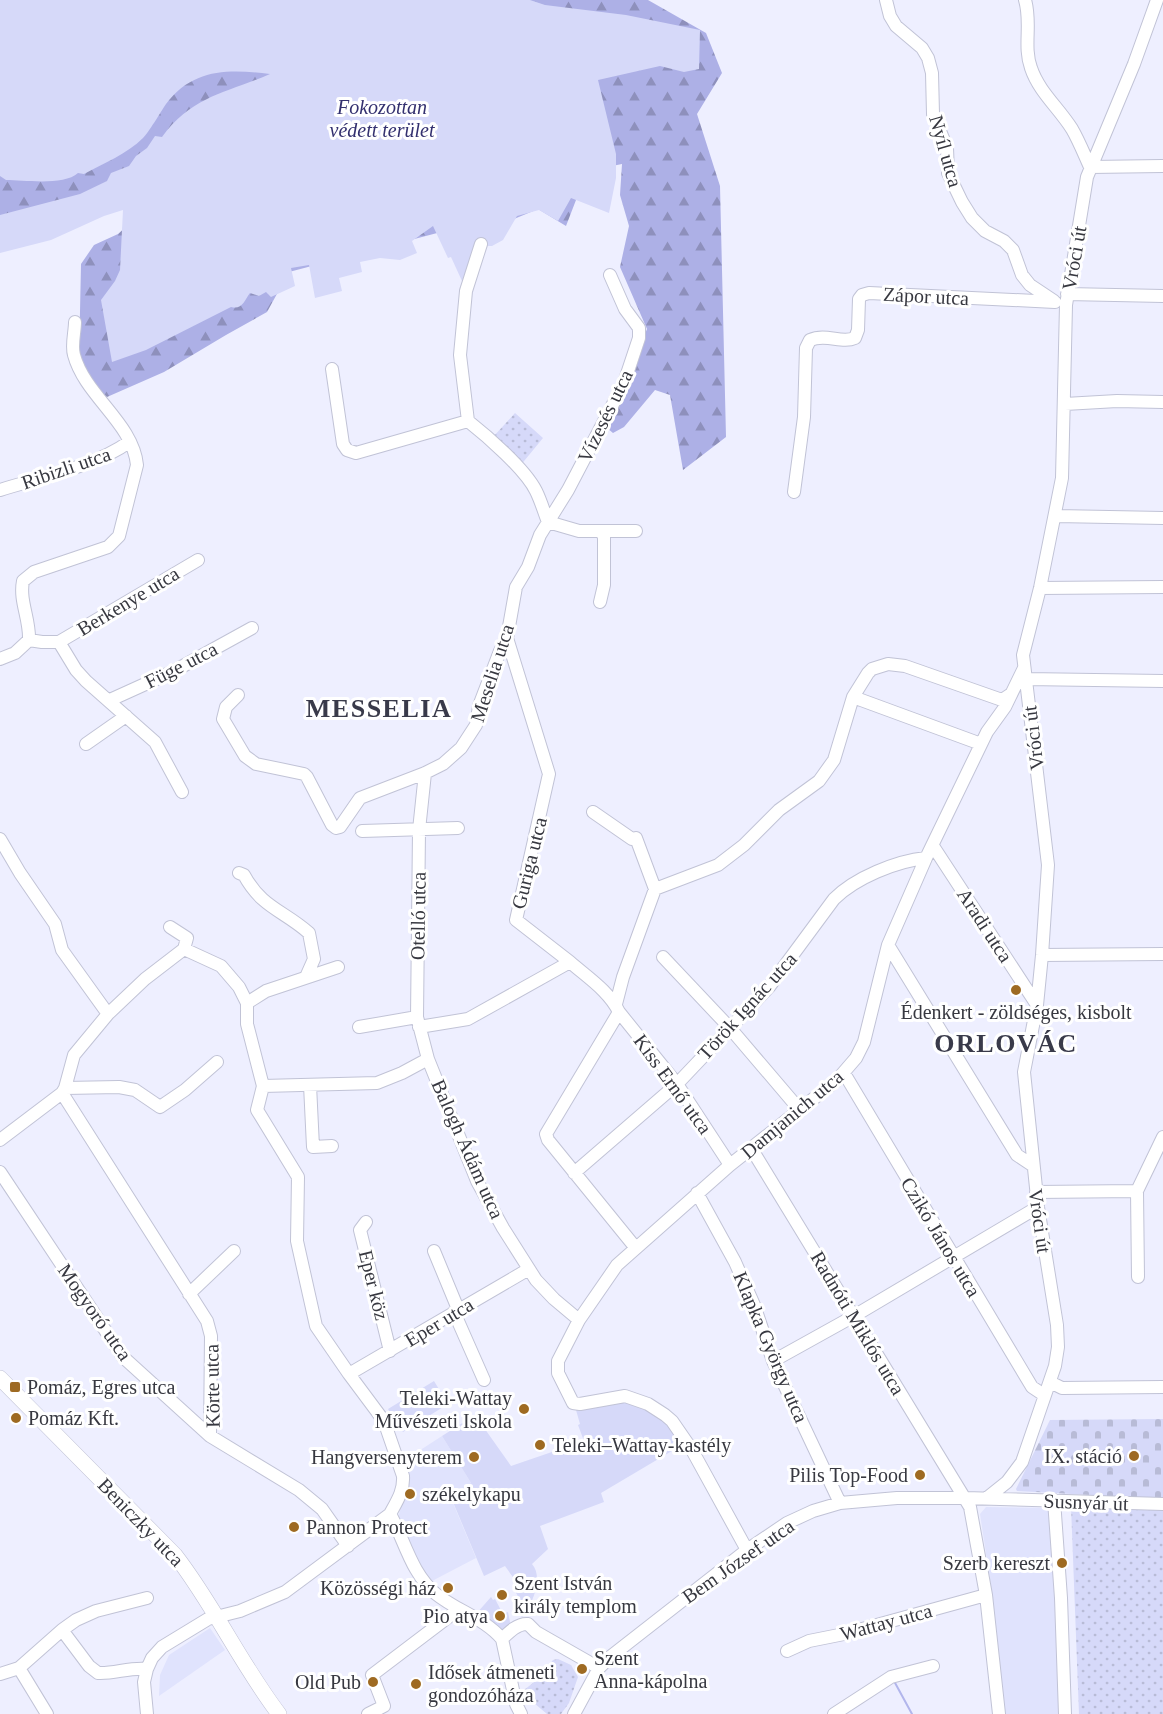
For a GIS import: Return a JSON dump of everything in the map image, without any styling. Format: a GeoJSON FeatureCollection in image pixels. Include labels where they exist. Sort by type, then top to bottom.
{"type":"FeatureCollection","features":[{"type":"Feature","properties":{"kind":"main road","name":"Beniczky utca"},"geometry":{"type":"LineString","coordinates":[[0,1378],[175,1555],[190,1574],[257,1685],[279,1714]]}},
{"type":"Feature","properties":{"kind":"street","name":"Nyíl utca"},"geometry":{"type":"LineString","coordinates":[[886,0],[890,16],[896,26],[922,48],[928,58],[932,73],[933,114],[947,148],[948,173],[972,219],[1013,250],[1022,275],[1030,285],[1063,300]]}},
{"type":"Feature","properties":{"kind":"street"},"geometry":{"type":"LineString","coordinates":[[1025,0],[1029,20],[1028,46],[1031,69],[1037,82],[1072,128],[1090,166],[1163,166]]}},
{"type":"Feature","properties":{"kind":"street","name":"Vróci út"},"geometry":{"type":"LineString","coordinates":[[987,1498],[1007,1482],[1022,1462],[1050,1382],[1058,1347],[1057,1325],[1032,1165],[1024,1072],[1037,1005],[1048,865],[1023,656],[1056,516],[1062,478],[1065,404],[1063,300],[1090,166],[1124,89],[1157,0]]}},
{"type":"Feature","properties":{"kind":"street"},"geometry":{"type":"LineString","coordinates":[[482,244],[466,291],[460,356],[468,421],[488,437],[529,481],[536,490],[548,522],[579,531],[636,531]]}},
{"type":"Feature","properties":{"kind":"street","name":"Vízesés utca"},"geometry":{"type":"LineString","coordinates":[[548,522],[568,490],[624,383],[639,338],[639,328],[625,309],[610,275]]}},
{"type":"Feature","properties":{"kind":"street","name":"Zápor utca"},"geometry":{"type":"LineString","coordinates":[[794,492],[804,417],[806,348],[810,340],[816,337],[827,336],[851,340],[855,338],[858,330],[859,299],[862,295],[869,293],[1063,300]]}},
{"type":"Feature","properties":{"kind":"street"},"geometry":{"type":"LineString","coordinates":[[1063,300],[1163,296]]}},
{"type":"Feature","properties":{"kind":"street"},"geometry":{"type":"LineString","coordinates":[[0,659],[15,653],[29,640],[20,593],[22,581],[34,572],[108,547],[118,536],[137,465],[136,455],[129,442],[111,412],[96,397],[73,354],[75,322]]}},
{"type":"Feature","properties":{"kind":"street"},"geometry":{"type":"LineString","coordinates":[[332,369],[343,444],[347,450],[356,453],[468,421]]}},
{"type":"Feature","properties":{"kind":"street"},"geometry":{"type":"LineString","coordinates":[[1065,404],[1117,401],[1163,402]]}},
{"type":"Feature","properties":{"kind":"street","name":"Ribizli utca"},"geometry":{"type":"LineString","coordinates":[[0,490],[92,462],[120,449],[129,442]]}},
{"type":"Feature","properties":{"kind":"street"},"geometry":{"type":"LineString","coordinates":[[1056,516],[1163,518]]}},
{"type":"Feature","properties":{"kind":"street","name":"Meselia utca"},"geometry":{"type":"LineString","coordinates":[[238,695],[226,707],[223,719],[245,756],[256,764],[304,774],[332,825],[336,828],[340,827],[360,798],[425,773],[443,764],[461,748],[476,724],[479,706],[507,638],[516,586],[528,567],[537,542],[548,522]]}},
{"type":"Feature","properties":{"kind":"street"},"geometry":{"type":"LineString","coordinates":[[600,602],[604,585],[604,537],[601,531]]}},
{"type":"Feature","properties":{"kind":"street","name":"Berkenye utca"},"geometry":{"type":"LineString","coordinates":[[59,642],[198,560]]}},
{"type":"Feature","properties":{"kind":"street"},"geometry":{"type":"LineString","coordinates":[[1040,588],[1163,587]]}},
{"type":"Feature","properties":{"kind":"street","name":"Füge utca"},"geometry":{"type":"LineString","coordinates":[[110,700],[174,671],[252,628]]}},
{"type":"Feature","properties":{"kind":"street","name":"Guriga utca"},"geometry":{"type":"LineString","coordinates":[[507,638],[549,774],[515,918],[570,962]]}},
{"type":"Feature","properties":{"kind":"street"},"geometry":{"type":"LineString","coordinates":[[29,640],[59,642],[76,670],[155,742],[182,792]]}},
{"type":"Feature","properties":{"kind":"street"},"geometry":{"type":"LineString","coordinates":[[655,889],[718,865],[744,844],[778,810],[819,781],[834,760],[853,697],[872,669],[888,664],[905,666],[1002,700],[1011,694],[1020,692],[1028,694]]}},
{"type":"Feature","properties":{"kind":"street"},"geometry":{"type":"LineString","coordinates":[[1025,673],[1163,681]]}},
{"type":"Feature","properties":{"kind":"street","name":"Damjanich utca"},"geometry":{"type":"LineString","coordinates":[[747,1550],[692,1450],[672,1421],[653,1407],[625,1396],[580,1404],[573,1403],[558,1373],[557,1365],[579,1320],[617,1265],[730,1165],[844,1073],[856,1058],[864,1042],[888,945],[926,858],[981,744],[1025,673]]}},
{"type":"Feature","properties":{"kind":"street"},"geometry":{"type":"LineString","coordinates":[[853,697],[981,744]]}},
{"type":"Feature","properties":{"kind":"street"},"geometry":{"type":"LineString","coordinates":[[86,744],[126,716]]}},
{"type":"Feature","properties":{"kind":"street","name":"Otelló utca"},"geometry":{"type":"LineString","coordinates":[[425,773],[419,830],[418,1022],[428,1059]]}},
{"type":"Feature","properties":{"kind":"street"},"geometry":{"type":"LineString","coordinates":[[593,812],[632,839],[636,838],[655,889],[623,976],[617,1008],[546,1134],[548,1140],[635,1247]]}},
{"type":"Feature","properties":{"kind":"street"},"geometry":{"type":"LineString","coordinates":[[362,831],[458,828]]}},
{"type":"Feature","properties":{"kind":"street"},"geometry":{"type":"LineString","coordinates":[[0,839],[55,924],[62,950],[108,1014]]}},
{"type":"Feature","properties":{"kind":"street","name":"Aradi utca"},"geometry":{"type":"LineString","coordinates":[[933,846],[1037,1005]]}},
{"type":"Feature","properties":{"kind":"street","name":"Török Ignác utca"},"geometry":{"type":"LineString","coordinates":[[574,1173],[677,1084],[769,987],[834,899],[846,887],[912,859],[926,858]]}},
{"type":"Feature","properties":{"kind":"street"},"geometry":{"type":"LineString","coordinates":[[239,873],[244,874],[251,888],[261,899],[309,933],[314,959],[306,977]]}},
{"type":"Feature","properties":{"kind":"street"},"geometry":{"type":"LineString","coordinates":[[64,1091],[74,1055],[108,1014],[145,979],[184,949],[188,938],[170,927]]}},
{"type":"Feature","properties":{"kind":"street"},"geometry":{"type":"LineString","coordinates":[[888,945],[1017,1155],[1032,1165]]}},
{"type":"Feature","properties":{"kind":"street"},"geometry":{"type":"LineString","coordinates":[[147,1714],[144,1683],[147,1669],[152,1658],[162,1647],[204,1620],[233,1613],[273,1598],[294,1586],[390,1514],[401,1492],[403,1476],[384,1420],[316,1326],[297,1241],[298,1177],[256,1110],[263,1086],[247,1024],[247,1003],[239,987],[220,966],[184,949]]}},
{"type":"Feature","properties":{"kind":"street"},"geometry":{"type":"LineString","coordinates":[[1042,955],[1163,954]]}},
{"type":"Feature","properties":{"kind":"street"},"geometry":{"type":"LineString","coordinates":[[663,957],[730,1028],[799,1109]]}},
{"type":"Feature","properties":{"kind":"street"},"geometry":{"type":"LineString","coordinates":[[358,1027],[468,1019],[570,962]]}},
{"type":"Feature","properties":{"kind":"street","name":"Kiss Ernő utca"},"geometry":{"type":"LineString","coordinates":[[570,962],[596,984],[677,1084],[730,1165]]}},
{"type":"Feature","properties":{"kind":"street"},"geometry":{"type":"LineString","coordinates":[[247,1003],[266,991],[338,967]]}},
{"type":"Feature","properties":{"kind":"street"},"geometry":{"type":"LineString","coordinates":[[263,1086],[377,1083],[428,1059]]}},
{"type":"Feature","properties":{"kind":"street","name":"Balogh Ádám utca"},"geometry":{"type":"LineString","coordinates":[[428,1059],[477,1181],[503,1228],[545,1290],[579,1320]]}},
{"type":"Feature","properties":{"kind":"street"},"geometry":{"type":"LineString","coordinates":[[0,1140],[64,1091],[119,1087],[135,1090],[160,1107],[185,1090],[217,1062]]}},
{"type":"Feature","properties":{"kind":"street","name":"Czikó János utca"},"geometry":{"type":"LineString","coordinates":[[844,1073],[1032,1387],[1044,1395]]}},
{"type":"Feature","properties":{"kind":"street"},"geometry":{"type":"LineString","coordinates":[[310,1085],[313,1147],[332,1146]]}},
{"type":"Feature","properties":{"kind":"street","name":"Körte utca"},"geometry":{"type":"LineString","coordinates":[[64,1091],[207,1321],[211,1336],[210,1436],[299,1490],[322,1509],[348,1546]]}},
{"type":"Feature","properties":{"kind":"street"},"geometry":{"type":"LineString","coordinates":[[1138,1278],[1137,1191],[1163,1137]]}},
{"type":"Feature","properties":{"kind":"street","name":"Radnóti Miklós utca"},"geometry":{"type":"LineString","coordinates":[[751,1148],[970,1507],[986,1595],[999,1714]]}},
{"type":"Feature","properties":{"kind":"street","name":"Mogyoró utca"},"geometry":{"type":"LineString","coordinates":[[0,1172],[123,1357],[210,1436]]}},
{"type":"Feature","properties":{"kind":"street"},"geometry":{"type":"LineString","coordinates":[[1036,1192],[1137,1191]]}},
{"type":"Feature","properties":{"kind":"street","name":"Klapka György utca"},"geometry":{"type":"LineString","coordinates":[[697,1193],[725,1240],[740,1272],[773,1361],[840,1503]]}},
{"type":"Feature","properties":{"kind":"street"},"geometry":{"type":"LineString","coordinates":[[773,1361],[1038,1207]]}},
{"type":"Feature","properties":{"kind":"street","name":"Eper köz"},"geometry":{"type":"LineString","coordinates":[[366,1222],[360,1230],[390,1350]]}},
{"type":"Feature","properties":{"kind":"street"},"geometry":{"type":"LineString","coordinates":[[189,1294],[234,1251]]}},
{"type":"Feature","properties":{"kind":"street"},"geometry":{"type":"LineString","coordinates":[[434,1251],[484,1380]]}},
{"type":"Feature","properties":{"kind":"street","name":"Eper utca"},"geometry":{"type":"LineString","coordinates":[[349,1374],[529,1269]]}},
{"type":"Feature","properties":{"kind":"street"},"geometry":{"type":"LineString","coordinates":[[1050,1382],[1062,1388],[1163,1387]]}},
{"type":"Feature","properties":{"kind":"street"},"geometry":{"type":"LineString","coordinates":[[1007,1482],[1010,1499]]}},
{"type":"Feature","properties":{"kind":"street","name":"Bem József utca"},"geometry":{"type":"LineString","coordinates":[[574,1714],[599,1668],[630,1640],[747,1550],[787,1523],[813,1511],[840,1503],[878,1499],[987,1498]]}},
{"type":"Feature","properties":{"kind":"street","name":"Susnyár út"},"geometry":{"type":"LineString","coordinates":[[987,1498],[1163,1504]]}},
{"type":"Feature","properties":{"kind":"street"},"geometry":{"type":"LineString","coordinates":[[1054,1500],[1061,1598],[1065,1714]]}},
{"type":"Feature","properties":{"kind":"street"},"geometry":{"type":"LineString","coordinates":[[390,1514],[419,1575],[437,1594],[481,1622],[502,1639],[516,1704],[521,1714]]}},
{"type":"Feature","properties":{"kind":"street","name":"Wattay utca"},"geometry":{"type":"LineString","coordinates":[[788,1651],[809,1641],[844,1634],[986,1595]]}},
{"type":"Feature","properties":{"kind":"street"},"geometry":{"type":"LineString","coordinates":[[0,1674],[19,1668],[76,1620],[96,1611],[147,1598]]}},
{"type":"Feature","properties":{"kind":"street"},"geometry":{"type":"LineString","coordinates":[[368,1714],[384,1706],[372,1675],[459,1609]]}},
{"type":"Feature","properties":{"kind":"street"},"geometry":{"type":"LineString","coordinates":[[502,1639],[525,1623],[536,1632],[599,1668]]}},
{"type":"Feature","properties":{"kind":"street"},"geometry":{"type":"LineString","coordinates":[[62,1630],[89,1666],[98,1673],[147,1669]]}},
{"type":"Feature","properties":{"kind":"street"},"geometry":{"type":"LineString","coordinates":[[834,1714],[891,1677],[933,1666]]}},
{"type":"Feature","properties":{"kind":"street"},"geometry":{"type":"LineString","coordinates":[[19,1668],[47,1714]]}},
{"type":"Feature","properties":{"kind":"shaded area"},"geometry":{"type":"Polygon","coordinates":[[[442,1436],[471,1483],[450,1496],[476,1558],[432,1581],[424,1572],[398,1518],[407,1484],[408,1458],[442,1436]]]}},
{"type":"Feature","properties":{"kind":"shaded area"},"geometry":{"type":"Polygon","coordinates":[[[986,1507],[1047,1508],[1051,1513],[1062,1714],[1005,1714],[995,1655],[991,1586],[980,1514],[986,1507]]]}},
{"type":"Feature","properties":{"kind":"shaded area"},"geometry":{"type":"Polygon","coordinates":[[[210,1628],[225,1650],[159,1696],[160,1675],[169,1655],[210,1628]]]}},
{"type":"Feature","properties":{"kind":"green space","name":"Fokozottan védett terület"},"geometry":{"type":"Polygon","coordinates":[[[0,0],[648,0],[706,33],[722,73],[697,114],[720,186],[726,437],[683,470],[670,395],[655,390],[624,427],[613,433],[607,428],[647,329],[620,267],[629,226],[620,195],[622,164],[572,174],[576,200],[566,226],[538,209],[514,219],[441,232],[289,272],[267,312],[164,372],[107,397],[98,391],[79,359],[81,264],[94,245],[118,234],[127,226],[126,209],[0,222],[0,0]]]}},
{"type":"Feature","properties":{"kind":"green space","name":"Fokozottan védett terület"},"geometry":{"type":"Polygon","coordinates":[[[0,0],[530,0],[545,5],[626,15],[700,30],[699,69],[684,72],[660,66],[598,80],[616,154],[616,178],[609,213],[571,198],[558,221],[539,210],[517,216],[503,240],[476,252],[462,281],[433,226],[412,241],[417,253],[400,260],[380,258],[360,262],[362,272],[339,278],[342,291],[315,298],[309,265],[291,268],[295,286],[271,297],[266,292],[259,296],[250,293],[238,307],[231,307],[146,350],[112,362],[101,300],[120,270],[123,210],[51,240],[0,253],[0,215],[80,194],[107,181],[111,173],[129,166],[136,156],[147,148],[155,136],[162,137],[186,112],[198,104],[270,74],[226,72],[200,77],[188,83],[166,104],[137,144],[123,154],[84,174],[78,173],[63,180],[54,181],[6,180],[0,176],[0,0]]]}},
{"type":"Feature","properties":{"kind":"green space"},"geometry":{"type":"Polygon","coordinates":[[[515,413],[543,438],[520,466],[493,437],[515,413]]]}},
{"type":"Feature","properties":{"kind":"green space"},"geometry":{"type":"Polygon","coordinates":[[[434,1381],[448,1404],[403,1432],[388,1409],[434,1381]]]}},
{"type":"Feature","properties":{"kind":"green space"},"geometry":{"type":"Polygon","coordinates":[[[623,1401],[640,1404],[669,1424],[682,1445],[601,1493],[604,1502],[540,1526],[548,1549],[532,1564],[537,1576],[537,1584],[533,1599],[522,1617],[516,1610],[522,1604],[514,1589],[517,1583],[505,1566],[484,1576],[450,1495],[471,1483],[442,1436],[475,1415],[511,1466],[584,1441],[578,1425],[580,1424],[576,1410],[623,1401]]]}},
{"type":"Feature","properties":{"kind":"green space"},"geometry":{"type":"Polygon","coordinates":[[[1163,1419],[1163,1499],[1017,1491],[1016,1489],[1050,1420],[1163,1419]]]}},
{"type":"Feature","properties":{"kind":"green space"},"geometry":{"type":"Polygon","coordinates":[[[1071,1506],[1163,1509],[1163,1714],[1079,1714],[1071,1506]]]}},
{"type":"Feature","properties":{"kind":"green space"},"geometry":{"type":"Polygon","coordinates":[[[491,1597],[495,1599],[503,1614],[508,1612],[511,1627],[502,1632],[476,1614],[491,1597]]]}},
{"type":"Feature","properties":{"kind":"green space"},"geometry":{"type":"Polygon","coordinates":[[[558,1659],[571,1665],[578,1677],[569,1703],[561,1714],[547,1714],[528,1698],[524,1690],[538,1679],[553,1660],[558,1659]]]}},
{"type":"Feature","properties":{"kind":"waterway"},"geometry":{"type":"LineString","coordinates":[[894,1681],[912,1714]]}},
{"type":"Feature","properties":{"kind":"place","name":"Édenkert - zöldséges, kisbolt"},"geometry":{"type":"Point","coordinates":[1016,990]}},
{"type":"Feature","properties":{"kind":"place","name":"Pomáz, Egres utca"},"geometry":{"type":"Point","coordinates":[15,1387]}},
{"type":"Feature","properties":{"kind":"place","name":"Teleki-Wattay Művészeti Iskola"},"geometry":{"type":"Point","coordinates":[524,1409]}},
{"type":"Feature","properties":{"kind":"place","name":"Pomáz Kft."},"geometry":{"type":"Point","coordinates":[16,1418]}},
{"type":"Feature","properties":{"kind":"place","name":"Teleki–Wattay-kastély"},"geometry":{"type":"Point","coordinates":[540,1445]}},
{"type":"Feature","properties":{"kind":"place","name":"IX. stáció"},"geometry":{"type":"Point","coordinates":[1134,1456]}},
{"type":"Feature","properties":{"kind":"place","name":"Hangversenyterem"},"geometry":{"type":"Point","coordinates":[474,1457]}},
{"type":"Feature","properties":{"kind":"place","name":"Pilis Top-Food"},"geometry":{"type":"Point","coordinates":[920,1475]}},
{"type":"Feature","properties":{"kind":"place","name":"székelykapu"},"geometry":{"type":"Point","coordinates":[410,1494]}},
{"type":"Feature","properties":{"kind":"place","name":"Pannon Protect"},"geometry":{"type":"Point","coordinates":[294,1527]}},
{"type":"Feature","properties":{"kind":"place","name":"Szerb kereszt"},"geometry":{"type":"Point","coordinates":[1062,1563]}},
{"type":"Feature","properties":{"kind":"place","name":"Közösségi ház"},"geometry":{"type":"Point","coordinates":[448,1588]}},
{"type":"Feature","properties":{"kind":"place","name":"Szent István király templom"},"geometry":{"type":"Point","coordinates":[502,1595]}},
{"type":"Feature","properties":{"kind":"place","name":"Pio atya"},"geometry":{"type":"Point","coordinates":[500,1616]}},
{"type":"Feature","properties":{"kind":"place","name":"Szent Anna-kápolna"},"geometry":{"type":"Point","coordinates":[582,1669]}},
{"type":"Feature","properties":{"kind":"place","name":"Old Pub"},"geometry":{"type":"Point","coordinates":[373,1682]}},
{"type":"Feature","properties":{"kind":"place","name":"Idősek átmeneti gondozóháza"},"geometry":{"type":"Point","coordinates":[416,1684]}},
{"type":"Feature","properties":{"kind":"district","name":"MESSELIA"},"geometry":{"type":"Point","coordinates":[379,708]}},
{"type":"Feature","properties":{"kind":"district","name":"ORLOVÁC"},"geometry":{"type":"Point","coordinates":[1006,1043]}}]}
